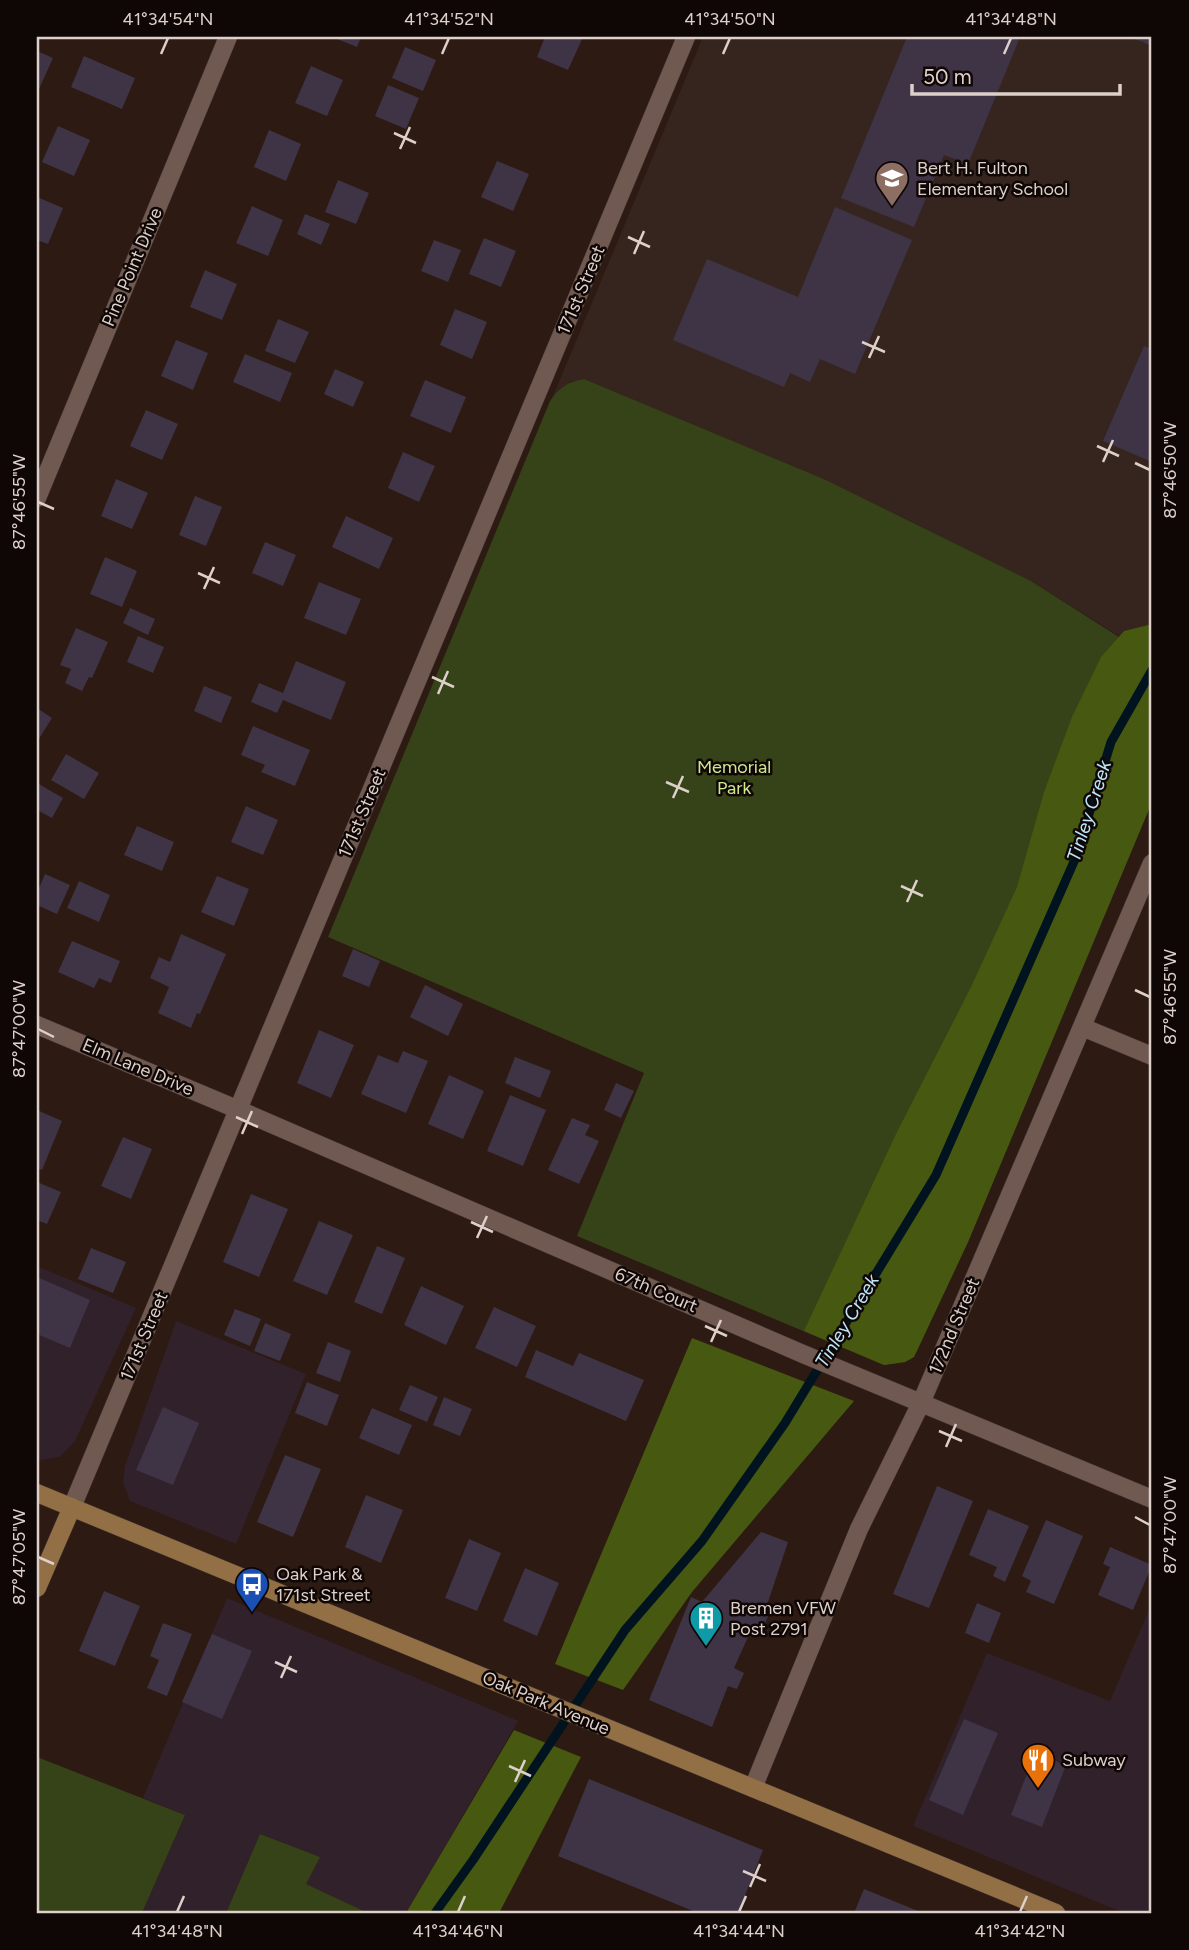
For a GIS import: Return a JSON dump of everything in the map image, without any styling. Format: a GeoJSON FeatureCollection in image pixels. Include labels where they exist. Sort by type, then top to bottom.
{"type":"FeatureCollection","features":[{"type":"Feature","properties":{"kind":"street","name":"Pine Point Drive"},"geometry":{"type":"LineString","coordinates":[[37,498],[228,37]]}},
{"type":"Feature","properties":{"kind":"street","name":"171st Street"},"geometry":{"type":"LineString","coordinates":[[37,1588],[686,37]]}},
{"type":"Feature","properties":{"kind":"street","name":"172nd Street"},"geometry":{"type":"LineString","coordinates":[[754,1788],[859,1529],[922,1403],[1152,863]]}},
{"type":"Feature","properties":{"kind":"street","name":"Elm Lane Drive"},"geometry":{"type":"LineString","coordinates":[[37,1025],[239,1110]]}},
{"type":"Feature","properties":{"kind":"street"},"geometry":{"type":"LineString","coordinates":[[1082,1027],[1152,1056]]}},
{"type":"Feature","properties":{"kind":"street","name":"67th Court"},"geometry":{"type":"LineString","coordinates":[[239,1110],[803,1354],[1152,1499]]}},
{"type":"Feature","properties":{"kind":"street","name":"Oak Park Avenue"},"geometry":{"type":"LineString","coordinates":[[37,1493],[1056,1913]]}},
{"type":"Feature","properties":{"kind":"shaded area","name":"Bert H. Fulton Elementary School"},"geometry":{"type":"Polygon","coordinates":[[[703,37],[1152,37],[1152,624],[1124,631],[1119,636],[1031,581],[824,479],[584,379],[571,382],[558,390],[551,401],[703,37]]]}},
{"type":"Feature","properties":{"kind":"shaded area"},"geometry":{"type":"Polygon","coordinates":[[[37,1266],[136,1308],[75,1441],[60,1457],[41,1460],[37,1458],[37,1266]]]}},
{"type":"Feature","properties":{"kind":"shaded area"},"geometry":{"type":"Polygon","coordinates":[[[176,1321],[306,1374],[236,1544],[130,1501],[123,1483],[125,1466],[176,1321]]]}},
{"type":"Feature","properties":{"kind":"shaded area"},"geometry":{"type":"Polygon","coordinates":[[[227,1598],[518,1721],[406,1913],[368,1913],[305,1884],[319,1857],[260,1834],[226,1913],[142,1913],[185,1815],[143,1798],[227,1598]]]}},
{"type":"Feature","properties":{"kind":"shaded area"},"geometry":{"type":"Polygon","coordinates":[[[1152,1603],[1151,1913],[1124,1913],[913,1826],[987,1653],[1110,1701],[1152,1603]]]}},
{"type":"Feature","properties":{"kind":"green space","name":"Memorial Park"},"geometry":{"type":"Polygon","coordinates":[[[584,379],[824,479],[1031,581],[1152,658],[1152,802],[968,1242],[914,1357],[905,1362],[884,1365],[577,1236],[644,1073],[328,937],[550,401],[564,386],[584,379]]]}},
{"type":"Feature","properties":{"kind":"green space"},"geometry":{"type":"Polygon","coordinates":[[[1152,624],[1152,802],[968,1242],[914,1357],[905,1362],[884,1365],[804,1331],[896,1134],[971,987],[1017,887],[1044,792],[1072,717],[1101,657],[1124,631],[1152,624]]]}},
{"type":"Feature","properties":{"kind":"green space"},"geometry":{"type":"Polygon","coordinates":[[[692,1338],[854,1401],[692,1592],[623,1690],[555,1664],[692,1338]]]}},
{"type":"Feature","properties":{"kind":"green space"},"geometry":{"type":"Polygon","coordinates":[[[514,1730],[581,1757],[499,1913],[406,1913],[514,1730]]]}},
{"type":"Feature","properties":{"kind":"green space"},"geometry":{"type":"Polygon","coordinates":[[[37,1757],[185,1815],[142,1913],[37,1913],[37,1757]]]}},
{"type":"Feature","properties":{"kind":"green space"},"geometry":{"type":"Polygon","coordinates":[[[260,1834],[320,1857],[306,1884],[368,1913],[226,1913],[260,1834]]]}},
{"type":"Feature","properties":{"kind":"building"},"geometry":{"type":"Polygon","coordinates":[[[332,37],[361,37],[357,47],[332,37]]]}},
{"type":"Feature","properties":{"kind":"building"},"geometry":{"type":"Polygon","coordinates":[[[545,37],[583,37],[568,70],[537,57],[545,37]]]}},
{"type":"Feature","properties":{"kind":"building"},"geometry":{"type":"Polygon","coordinates":[[[907,37],[1020,37],[968,164],[944,155],[914,227],[841,198],[907,37]]]}},
{"type":"Feature","properties":{"kind":"building"},"geometry":{"type":"Polygon","coordinates":[[[1130,37],[1152,37],[1152,46],[1130,37]]]}},
{"type":"Feature","properties":{"kind":"building"},"geometry":{"type":"Polygon","coordinates":[[[405,47],[436,60],[423,91],[392,78],[405,47]]]}},
{"type":"Feature","properties":{"kind":"building"},"geometry":{"type":"Polygon","coordinates":[[[37,51],[53,58],[39,89],[37,88],[37,51]]]}},
{"type":"Feature","properties":{"kind":"building"},"geometry":{"type":"Polygon","coordinates":[[[84,56],[135,78],[122,109],[71,87],[84,56]]]}},
{"type":"Feature","properties":{"kind":"building"},"geometry":{"type":"Polygon","coordinates":[[[311,66],[343,80],[327,116],[295,103],[311,66]]]}},
{"type":"Feature","properties":{"kind":"building"},"geometry":{"type":"Polygon","coordinates":[[[388,85],[419,98],[406,129],[375,116],[388,85]]]}},
{"type":"Feature","properties":{"kind":"building"},"geometry":{"type":"Polygon","coordinates":[[[58,126],[90,140],[74,176],[42,162],[58,126]]]}},
{"type":"Feature","properties":{"kind":"building"},"geometry":{"type":"Polygon","coordinates":[[[269,130],[301,144],[286,181],[254,167],[269,130]]]}},
{"type":"Feature","properties":{"kind":"building"},"geometry":{"type":"Polygon","coordinates":[[[497,161],[529,174],[513,211],[481,197],[497,161]]]}},
{"type":"Feature","properties":{"kind":"building"},"geometry":{"type":"Polygon","coordinates":[[[338,180],[369,193],[356,224],[325,212],[338,180]]]}},
{"type":"Feature","properties":{"kind":"building"},"geometry":{"type":"Polygon","coordinates":[[[37,197],[63,208],[48,244],[37,240],[37,197]]]}},
{"type":"Feature","properties":{"kind":"building"},"geometry":{"type":"Polygon","coordinates":[[[252,206],[283,220],[268,256],[236,243],[252,206]]]}},
{"type":"Feature","properties":{"kind":"building"},"geometry":{"type":"Polygon","coordinates":[[[835,207],[912,240],[855,374],[820,359],[810,382],[790,373],[784,387],[673,340],[707,259],[798,297],[835,207]]]}},
{"type":"Feature","properties":{"kind":"building"},"geometry":{"type":"Polygon","coordinates":[[[305,214],[330,224],[321,245],[297,234],[305,214]]]}},
{"type":"Feature","properties":{"kind":"building"},"geometry":{"type":"Polygon","coordinates":[[[484,238],[516,251],[501,287],[469,274],[484,238]]]}},
{"type":"Feature","properties":{"kind":"building"},"geometry":{"type":"Polygon","coordinates":[[[434,240],[461,250],[448,282],[421,271],[434,240]]]}},
{"type":"Feature","properties":{"kind":"building"},"geometry":{"type":"Polygon","coordinates":[[[205,270],[237,284],[222,320],[190,307],[205,270]]]}},
{"type":"Feature","properties":{"kind":"building"},"geometry":{"type":"Polygon","coordinates":[[[455,309],[487,322],[472,359],[440,345],[455,309]]]}},
{"type":"Feature","properties":{"kind":"building"},"geometry":{"type":"Polygon","coordinates":[[[278,319],[309,332],[295,363],[265,351],[278,319]]]}},
{"type":"Feature","properties":{"kind":"building"},"geometry":{"type":"Polygon","coordinates":[[[176,340],[208,353],[193,390],[161,376],[176,340]]]}},
{"type":"Feature","properties":{"kind":"building"},"geometry":{"type":"Polygon","coordinates":[[[1144,346],[1152,349],[1152,462],[1103,441],[1144,346]]]}},
{"type":"Feature","properties":{"kind":"building"},"geometry":{"type":"Polygon","coordinates":[[[245,354],[292,373],[280,402],[233,382],[245,354]]]}},
{"type":"Feature","properties":{"kind":"building"},"geometry":{"type":"Polygon","coordinates":[[[335,369],[364,382],[353,407],[324,394],[335,369]]]}},
{"type":"Feature","properties":{"kind":"building"},"geometry":{"type":"Polygon","coordinates":[[[425,380],[466,397],[451,433],[410,416],[425,380]]]}},
{"type":"Feature","properties":{"kind":"building"},"geometry":{"type":"Polygon","coordinates":[[[146,410],[178,424],[162,460],[130,446],[146,410]]]}},
{"type":"Feature","properties":{"kind":"building"},"geometry":{"type":"Polygon","coordinates":[[[403,452],[435,466],[419,502],[388,488],[403,452]]]}},
{"type":"Feature","properties":{"kind":"building"},"geometry":{"type":"Polygon","coordinates":[[[116,479],[148,493],[132,529],[101,516],[116,479]]]}},
{"type":"Feature","properties":{"kind":"building"},"geometry":{"type":"Polygon","coordinates":[[[195,496],[222,507],[206,546],[179,535],[195,496]]]}},
{"type":"Feature","properties":{"kind":"building"},"geometry":{"type":"Polygon","coordinates":[[[346,516],[393,538],[379,569],[332,547],[346,516]]]}},
{"type":"Feature","properties":{"kind":"building"},"geometry":{"type":"Polygon","coordinates":[[[265,542],[296,555],[283,586],[252,573],[265,542]]]}},
{"type":"Feature","properties":{"kind":"building"},"geometry":{"type":"Polygon","coordinates":[[[105,557],[137,571],[122,607],[90,594],[105,557]]]}},
{"type":"Feature","properties":{"kind":"building"},"geometry":{"type":"Polygon","coordinates":[[[319,582],[361,599],[346,635],[304,618],[319,582]]]}},
{"type":"Feature","properties":{"kind":"building"},"geometry":{"type":"Polygon","coordinates":[[[130,608],[155,619],[148,635],[123,623],[130,608]]]}},
{"type":"Feature","properties":{"kind":"building"},"geometry":{"type":"Polygon","coordinates":[[[76,628],[108,642],[92,678],[89,677],[82,691],[65,683],[71,669],[60,665],[76,628]]]}},
{"type":"Feature","properties":{"kind":"building"},"geometry":{"type":"Polygon","coordinates":[[[138,636],[164,647],[153,673],[127,662],[138,636]]]}},
{"type":"Feature","properties":{"kind":"building"},"geometry":{"type":"Polygon","coordinates":[[[296,661],[346,682],[331,720],[283,700],[277,713],[251,702],[259,683],[283,693],[296,661]]]}},
{"type":"Feature","properties":{"kind":"building"},"geometry":{"type":"Polygon","coordinates":[[[204,686],[232,697],[221,723],[194,711],[204,686]]]}},
{"type":"Feature","properties":{"kind":"building"},"geometry":{"type":"Polygon","coordinates":[[[37,708],[52,718],[37,742],[37,708]]]}},
{"type":"Feature","properties":{"kind":"building"},"geometry":{"type":"Polygon","coordinates":[[[253,726],[310,750],[295,786],[261,772],[265,765],[241,755],[253,726]]]}},
{"type":"Feature","properties":{"kind":"building"},"geometry":{"type":"Polygon","coordinates":[[[66,754],[99,773],[84,799],[51,780],[66,754]]]}},
{"type":"Feature","properties":{"kind":"building"},"geometry":{"type":"Polygon","coordinates":[[[37,783],[63,798],[52,818],[37,810],[37,783]]]}},
{"type":"Feature","properties":{"kind":"building"},"geometry":{"type":"Polygon","coordinates":[[[246,806],[278,820],[263,855],[231,842],[246,806]]]}},
{"type":"Feature","properties":{"kind":"building"},"geometry":{"type":"Polygon","coordinates":[[[137,826],[174,842],[162,871],[124,855],[137,826]]]}},
{"type":"Feature","properties":{"kind":"building"},"geometry":{"type":"Polygon","coordinates":[[[45,874],[70,885],[57,914],[37,905],[37,893],[45,874]]]}},
{"type":"Feature","properties":{"kind":"building"},"geometry":{"type":"Polygon","coordinates":[[[217,876],[249,889],[234,926],[201,912],[217,876]]]}},
{"type":"Feature","properties":{"kind":"building"},"geometry":{"type":"Polygon","coordinates":[[[79,881],[110,895],[99,922],[67,908],[79,881]]]}},
{"type":"Feature","properties":{"kind":"building"},"geometry":{"type":"Polygon","coordinates":[[[181,934],[226,954],[200,1014],[197,1013],[191,1028],[158,1013],[169,987],[150,978],[159,957],[170,962],[181,934]]]}},
{"type":"Feature","properties":{"kind":"building"},"geometry":{"type":"Polygon","coordinates":[[[72,941],[120,961],[111,983],[99,978],[94,988],[58,972],[72,941]]]}},
{"type":"Feature","properties":{"kind":"building"},"geometry":{"type":"Polygon","coordinates":[[[353,949],[380,961],[369,987],[342,976],[353,949]]]}},
{"type":"Feature","properties":{"kind":"building"},"geometry":{"type":"Polygon","coordinates":[[[425,985],[463,1004],[448,1036],[410,1017],[425,985]]]}},
{"type":"Feature","properties":{"kind":"building"},"geometry":{"type":"Polygon","coordinates":[[[319,1030],[354,1045],[331,1098],[297,1083],[319,1030]]]}},
{"type":"Feature","properties":{"kind":"building"},"geometry":{"type":"Polygon","coordinates":[[[403,1051],[428,1061],[406,1113],[361,1094],[378,1055],[398,1063],[403,1051]]]}},
{"type":"Feature","properties":{"kind":"building"},"geometry":{"type":"Polygon","coordinates":[[[515,1057],[551,1071],[540,1098],[505,1083],[515,1057]]]}},
{"type":"Feature","properties":{"kind":"building"},"geometry":{"type":"Polygon","coordinates":[[[449,1075],[484,1091],[463,1139],[428,1124],[449,1075]]]}},
{"type":"Feature","properties":{"kind":"building"},"geometry":{"type":"Polygon","coordinates":[[[616,1083],[634,1091],[621,1118],[604,1110],[616,1083]]]}},
{"type":"Feature","properties":{"kind":"building"},"geometry":{"type":"Polygon","coordinates":[[[510,1095],[546,1110],[523,1166],[487,1151],[510,1095]]]}},
{"type":"Feature","properties":{"kind":"building"},"geometry":{"type":"Polygon","coordinates":[[[37,1110],[62,1121],[42,1170],[37,1168],[37,1110]]]}},
{"type":"Feature","properties":{"kind":"building"},"geometry":{"type":"Polygon","coordinates":[[[572,1118],[590,1125],[585,1135],[599,1141],[579,1184],[548,1170],[572,1118]]]}},
{"type":"Feature","properties":{"kind":"building"},"geometry":{"type":"Polygon","coordinates":[[[123,1137],[152,1149],[131,1199],[101,1186],[123,1137]]]}},
{"type":"Feature","properties":{"kind":"building"},"geometry":{"type":"Polygon","coordinates":[[[37,1182],[61,1192],[47,1224],[37,1220],[37,1182]]]}},
{"type":"Feature","properties":{"kind":"building"},"geometry":{"type":"Polygon","coordinates":[[[251,1194],[288,1209],[259,1277],[223,1262],[251,1194]]]}},
{"type":"Feature","properties":{"kind":"building"},"geometry":{"type":"Polygon","coordinates":[[[319,1221],[353,1235],[327,1295],[293,1281],[319,1221]]]}},
{"type":"Feature","properties":{"kind":"building"},"geometry":{"type":"Polygon","coordinates":[[[377,1246],[405,1258],[382,1314],[354,1302],[377,1246]]]}},
{"type":"Feature","properties":{"kind":"building"},"geometry":{"type":"Polygon","coordinates":[[[91,1248],[126,1262],[113,1293],[78,1279],[91,1248]]]}},
{"type":"Feature","properties":{"kind":"building"},"geometry":{"type":"Polygon","coordinates":[[[37,1277],[90,1300],[70,1348],[37,1334],[37,1277]]]}},
{"type":"Feature","properties":{"kind":"building"},"geometry":{"type":"Polygon","coordinates":[[[421,1286],[464,1306],[446,1345],[404,1325],[421,1286]]]}},
{"type":"Feature","properties":{"kind":"building"},"geometry":{"type":"Polygon","coordinates":[[[494,1307],[536,1326],[517,1367],[475,1348],[494,1307]]]}},
{"type":"Feature","properties":{"kind":"building"},"geometry":{"type":"Polygon","coordinates":[[[235,1309],[261,1319],[250,1346],[224,1335],[235,1309]]]}},
{"type":"Feature","properties":{"kind":"building"},"geometry":{"type":"Polygon","coordinates":[[[265,1323],[291,1334],[280,1361],[254,1351],[265,1323]]]}},
{"type":"Feature","properties":{"kind":"building"},"geometry":{"type":"Polygon","coordinates":[[[328,1342],[351,1351],[340,1382],[316,1373],[328,1342]]]}},
{"type":"Feature","properties":{"kind":"building"},"geometry":{"type":"Polygon","coordinates":[[[536,1350],[573,1366],[579,1353],[644,1380],[626,1421],[525,1377],[536,1350]]]}},
{"type":"Feature","properties":{"kind":"building"},"geometry":{"type":"Polygon","coordinates":[[[307,1382],[339,1395],[327,1426],[295,1413],[307,1382]]]}},
{"type":"Feature","properties":{"kind":"building"},"geometry":{"type":"Polygon","coordinates":[[[410,1385],[438,1397],[427,1422],[399,1410],[410,1385]]]}},
{"type":"Feature","properties":{"kind":"building"},"geometry":{"type":"Polygon","coordinates":[[[444,1397],[472,1409],[460,1436],[433,1425],[444,1397]]]}},
{"type":"Feature","properties":{"kind":"building"},"geometry":{"type":"Polygon","coordinates":[[[163,1407],[199,1423],[173,1485],[136,1470],[163,1407]]]}},
{"type":"Feature","properties":{"kind":"building"},"geometry":{"type":"Polygon","coordinates":[[[372,1408],[412,1425],[399,1455],[359,1438],[372,1408]]]}},
{"type":"Feature","properties":{"kind":"building"},"geometry":{"type":"Polygon","coordinates":[[[285,1455],[321,1469],[293,1537],[257,1522],[285,1455]]]}},
{"type":"Feature","properties":{"kind":"building"},"geometry":{"type":"Polygon","coordinates":[[[937,1486],[973,1501],[929,1608],[893,1594],[937,1486]]]}},
{"type":"Feature","properties":{"kind":"building"},"geometry":{"type":"Polygon","coordinates":[[[366,1495],[403,1510],[381,1563],[345,1547],[366,1495]]]}},
{"type":"Feature","properties":{"kind":"building"},"geometry":{"type":"Polygon","coordinates":[[[988,1509],[1029,1526],[1005,1582],[993,1576],[997,1567],[969,1555],[988,1509]]]}},
{"type":"Feature","properties":{"kind":"building"},"geometry":{"type":"Polygon","coordinates":[[[1046,1520],[1083,1536],[1054,1604],[1026,1592],[1031,1581],[1022,1576],[1046,1520]]]}},
{"type":"Feature","properties":{"kind":"building","name":"Bremen VFW Post 2791"},"geometry":{"type":"Polygon","coordinates":[[[761,1532],[788,1542],[765,1611],[769,1614],[763,1628],[753,1626],[734,1668],[744,1673],[737,1689],[728,1686],[712,1727],[649,1700],[691,1597],[702,1602],[761,1532]]]}},
{"type":"Feature","properties":{"kind":"building"},"geometry":{"type":"Polygon","coordinates":[[[469,1539],[501,1553],[477,1611],[445,1598],[469,1539]]]}},
{"type":"Feature","properties":{"kind":"building"},"geometry":{"type":"Polygon","coordinates":[[[1110,1547],[1152,1565],[1133,1610],[1098,1595],[1110,1567],[1103,1564],[1110,1547]]]}},
{"type":"Feature","properties":{"kind":"building"},"geometry":{"type":"Polygon","coordinates":[[[525,1568],[559,1583],[537,1636],[503,1621],[525,1568]]]}},
{"type":"Feature","properties":{"kind":"building"},"geometry":{"type":"Polygon","coordinates":[[[104,1591],[140,1606],[115,1666],[79,1651],[104,1591]]]}},
{"type":"Feature","properties":{"kind":"building"},"geometry":{"type":"Polygon","coordinates":[[[977,1603],[1001,1613],[989,1643],[965,1633],[977,1603]]]}},
{"type":"Feature","properties":{"kind":"building"},"geometry":{"type":"Polygon","coordinates":[[[163,1623],[192,1634],[167,1696],[147,1688],[159,1660],[150,1656],[163,1623]]]}},
{"type":"Feature","properties":{"kind":"building"},"geometry":{"type":"Polygon","coordinates":[[[212,1634],[252,1651],[222,1719],[182,1702],[212,1634]]]}},
{"type":"Feature","properties":{"kind":"building"},"geometry":{"type":"Polygon","coordinates":[[[964,1719],[998,1733],[963,1815],[929,1800],[964,1719]]]}},
{"type":"Feature","properties":{"kind":"building","name":"Subway"},"geometry":{"type":"Polygon","coordinates":[[[1035,1753],[1066,1765],[1042,1827],[1011,1815],[1035,1753]]]}},
{"type":"Feature","properties":{"kind":"building"},"geometry":{"type":"Polygon","coordinates":[[[589,1779],[763,1850],[738,1913],[698,1913],[558,1856],[589,1779]]]}},
{"type":"Feature","properties":{"kind":"building"},"geometry":{"type":"Polygon","coordinates":[[[864,1889],[923,1913],[854,1913],[864,1889]]]}},
{"type":"Feature","properties":{"kind":"waterway","name":"Tinley Creek"},"geometry":{"type":"LineString","coordinates":[[435,1913],[625,1630],[702,1541],[785,1423],[936,1175],[1076,857],[1111,742],[1152,670]]}},
{"type":"Feature","properties":{"kind":"place","name":"Bert H. Fulton Elementary School"},"geometry":{"type":"Point","coordinates":[892,208]}},
{"type":"Feature","properties":{"kind":"place","name":"Oak Park & 171st Street"},"geometry":{"type":"Point","coordinates":[252,1614]}},
{"type":"Feature","properties":{"kind":"place","name":"Bremen VFW Post 2791"},"geometry":{"type":"Point","coordinates":[706,1648]}},
{"type":"Feature","properties":{"kind":"place","name":"Subway"},"geometry":{"type":"Point","coordinates":[1038,1790]}}]}
